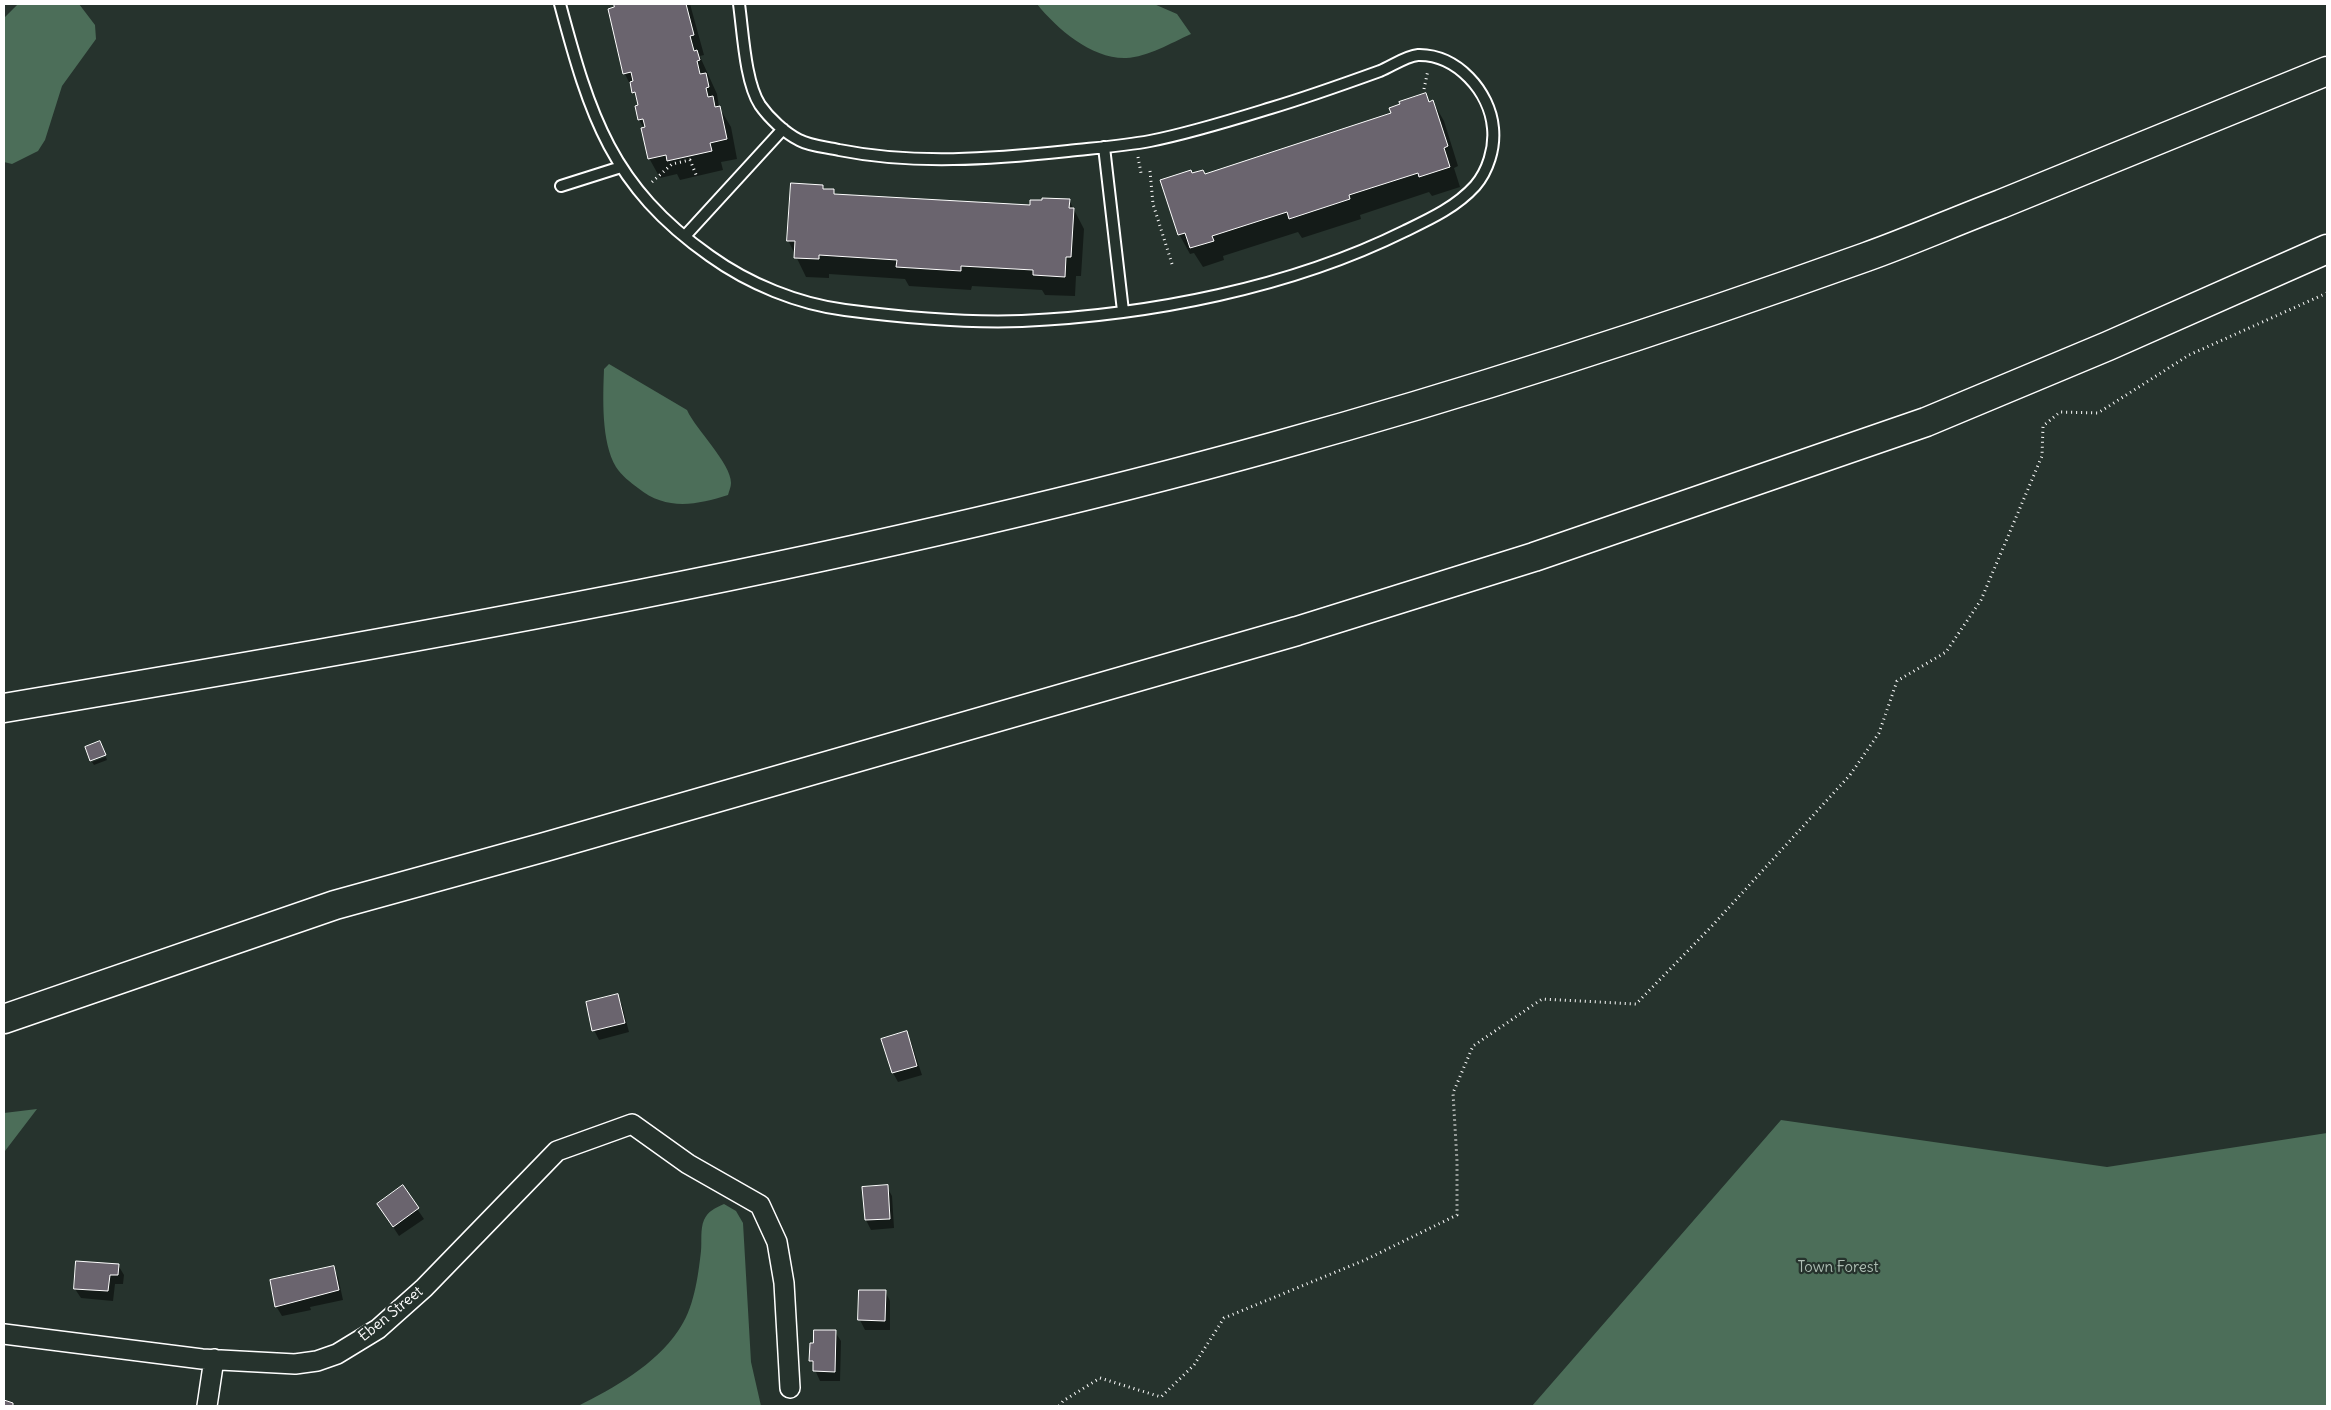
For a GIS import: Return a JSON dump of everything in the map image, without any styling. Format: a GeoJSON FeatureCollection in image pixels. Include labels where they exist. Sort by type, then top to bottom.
{"type":"FeatureCollection","features":[{"type":"Feature","properties":{"kind":"highway"},"geometry":{"type":"LineString","coordinates":[[4,708],[420,636],[658,591],[1014,514],[1274,446],[1501,380],[1870,256],[2159,141],[2327,71]]}},
{"type":"Feature","properties":{"kind":"highway"},"geometry":{"type":"LineString","coordinates":[[4,1019],[335,905],[545,848],[1297,630],[1534,557],[1926,422],[2108,346],[2327,249]]}},
{"type":"Feature","properties":{"kind":"street","name":"Eben Street"},"geometry":{"type":"LineString","coordinates":[[4,1334],[214,1359],[295,1364],[317,1361],[357,1343],[378,1329],[424,1288],[557,1151],[632,1124],[688,1164],[760,1205],[777,1242],[784,1283],[790,1388]]}},
{"type":"Feature","properties":{"kind":"street"},"geometry":{"type":"LineString","coordinates":[[207,1406],[214,1359]]}},
{"type":"Feature","properties":{"kind":"lane"},"geometry":{"type":"LineString","coordinates":[[560,4],[590,106],[608,148],[639,192],[685,236],[711,257],[756,284],[839,309],[925,318],[1019,321],[1123,311],[1235,291],[1300,273],[1388,239],[1457,203],[1479,182],[1493,152],[1493,127],[1488,105],[1470,77],[1445,61],[1416,55],[1388,68],[1274,108],[1150,141],[987,159],[856,153],[802,142],[783,129],[758,103],[750,79],[739,4]]}},
{"type":"Feature","properties":{"kind":"lane"},"geometry":{"type":"LineString","coordinates":[[685,236],[783,129]]}},
{"type":"Feature","properties":{"kind":"lane"},"geometry":{"type":"LineString","coordinates":[[1104,147],[1123,311]]}},
{"type":"Feature","properties":{"kind":"lane"},"geometry":{"type":"LineString","coordinates":[[561,186],[620,167]]}},
{"type":"Feature","properties":{"kind":"path"},"geometry":{"type":"LineString","coordinates":[[1424,89],[1428,69]]}},
{"type":"Feature","properties":{"kind":"path"},"geometry":{"type":"LineString","coordinates":[[1137,151],[1141,173]]}},
{"type":"Feature","properties":{"kind":"path"},"geometry":{"type":"LineString","coordinates":[[650,184],[672,164],[690,160],[697,178]]}},
{"type":"Feature","properties":{"kind":"path"},"geometry":{"type":"LineString","coordinates":[[1150,171],[1154,204],[1172,264]]}},
{"type":"Feature","properties":{"kind":"path"},"geometry":{"type":"LineString","coordinates":[[1060,1406],[1063,1401],[1100,1378],[1161,1397],[1194,1365],[1224,1318],[1364,1260],[1457,1215],[1457,1161],[1453,1093],[1474,1046],[1542,998],[1636,1004],[1850,775],[1879,733],[1897,681],[1946,652],[1981,600],[2042,456],[2043,426],[2060,412],[2098,412],[2188,355],[2327,294]]}},
{"type":"Feature","properties":{"kind":"green space"},"geometry":{"type":"Polygon","coordinates":[[[18,4],[79,4],[95,25],[96,39],[62,86],[45,140],[38,151],[12,164],[4,162],[4,18],[18,4]]]}},
{"type":"Feature","properties":{"kind":"green space"},"geometry":{"type":"Polygon","coordinates":[[[1037,4],[1154,4],[1177,14],[1191,34],[1143,55],[1126,58],[1113,57],[1101,54],[1076,41],[1045,14],[1037,4]]]}},
{"type":"Feature","properties":{"kind":"green space"},"geometry":{"type":"Polygon","coordinates":[[[609,364],[687,410],[725,466],[731,483],[728,495],[693,503],[671,503],[649,495],[621,473],[611,457],[605,432],[603,406],[604,369],[609,364]]]}},
{"type":"Feature","properties":{"kind":"green space"},"geometry":{"type":"Polygon","coordinates":[[[37,1109],[5,1151],[4,1152],[4,1113],[37,1109]]]}},
{"type":"Feature","properties":{"kind":"green space","name":"Town Forest"},"geometry":{"type":"Polygon","coordinates":[[[1781,1120],[2107,1167],[2327,1133],[2327,1406],[1532,1406],[1781,1120]]]}},
{"type":"Feature","properties":{"kind":"green space"},"geometry":{"type":"Polygon","coordinates":[[[724,1204],[736,1211],[743,1223],[751,1362],[761,1406],[578,1406],[606,1391],[646,1365],[658,1355],[678,1331],[692,1303],[697,1282],[704,1220],[715,1208],[724,1204]]]}},
{"type":"Feature","properties":{"kind":"building"},"geometry":{"type":"Polygon","coordinates":[[[614,4],[686,4],[694,35],[690,36],[694,51],[697,50],[700,60],[697,61],[700,74],[706,73],[709,87],[706,88],[708,97],[713,96],[715,107],[720,106],[727,139],[710,143],[712,151],[667,161],[666,155],[648,159],[641,128],[645,127],[643,119],[638,120],[635,106],[638,105],[635,92],[632,93],[630,82],[633,81],[631,72],[623,74],[608,9],[614,7],[614,4]]]}},
{"type":"Feature","properties":{"kind":"building"},"geometry":{"type":"Polygon","coordinates":[[[1426,93],[1429,102],[1433,100],[1448,146],[1444,148],[1450,167],[1419,177],[1418,173],[1349,195],[1350,199],[1289,219],[1287,212],[1212,236],[1214,241],[1190,248],[1185,233],[1178,235],[1160,180],[1191,170],[1192,173],[1203,170],[1205,174],[1391,113],[1389,108],[1400,104],[1399,102],[1426,93]]]}},
{"type":"Feature","properties":{"kind":"building"},"geometry":{"type":"Polygon","coordinates":[[[791,183],[823,185],[823,189],[834,189],[834,194],[1030,205],[1030,200],[1042,200],[1042,198],[1070,199],[1069,208],[1074,208],[1071,257],[1066,257],[1065,277],[1033,275],[1033,270],[961,266],[961,271],[896,267],[897,260],[819,255],[819,259],[794,258],[795,241],[787,241],[791,183]]]}},
{"type":"Feature","properties":{"kind":"building"},"geometry":{"type":"Polygon","coordinates":[[[100,741],[106,755],[90,761],[85,747],[100,741]]]}},
{"type":"Feature","properties":{"kind":"building"},"geometry":{"type":"Polygon","coordinates":[[[618,994],[625,1023],[592,1031],[586,1002],[618,994]]]}},
{"type":"Feature","properties":{"kind":"building"},"geometry":{"type":"Polygon","coordinates":[[[907,1031],[917,1066],[892,1073],[881,1039],[907,1031]]]}},
{"type":"Feature","properties":{"kind":"building"},"geometry":{"type":"Polygon","coordinates":[[[403,1185],[419,1208],[393,1227],[377,1204],[403,1185]]]}},
{"type":"Feature","properties":{"kind":"building"},"geometry":{"type":"Polygon","coordinates":[[[888,1185],[890,1219],[865,1220],[862,1187],[888,1185]]]}},
{"type":"Feature","properties":{"kind":"building"},"geometry":{"type":"Polygon","coordinates":[[[76,1261],[119,1264],[118,1275],[110,1275],[108,1291],[74,1289],[76,1261]]]}},
{"type":"Feature","properties":{"kind":"building"},"geometry":{"type":"Polygon","coordinates":[[[334,1266],[339,1290],[275,1307],[270,1280],[334,1266]]]}},
{"type":"Feature","properties":{"kind":"building"},"geometry":{"type":"Polygon","coordinates":[[[859,1290],[886,1290],[885,1321],[858,1320],[859,1290]]]}},
{"type":"Feature","properties":{"kind":"building"},"geometry":{"type":"Polygon","coordinates":[[[814,1330],[836,1330],[835,1372],[813,1371],[813,1361],[809,1361],[810,1343],[813,1343],[814,1330]]]}},
{"type":"Feature","properties":{"kind":"building"},"geometry":{"type":"Polygon","coordinates":[[[4,1400],[13,1403],[13,1406],[4,1406],[4,1400]]]}}]}
